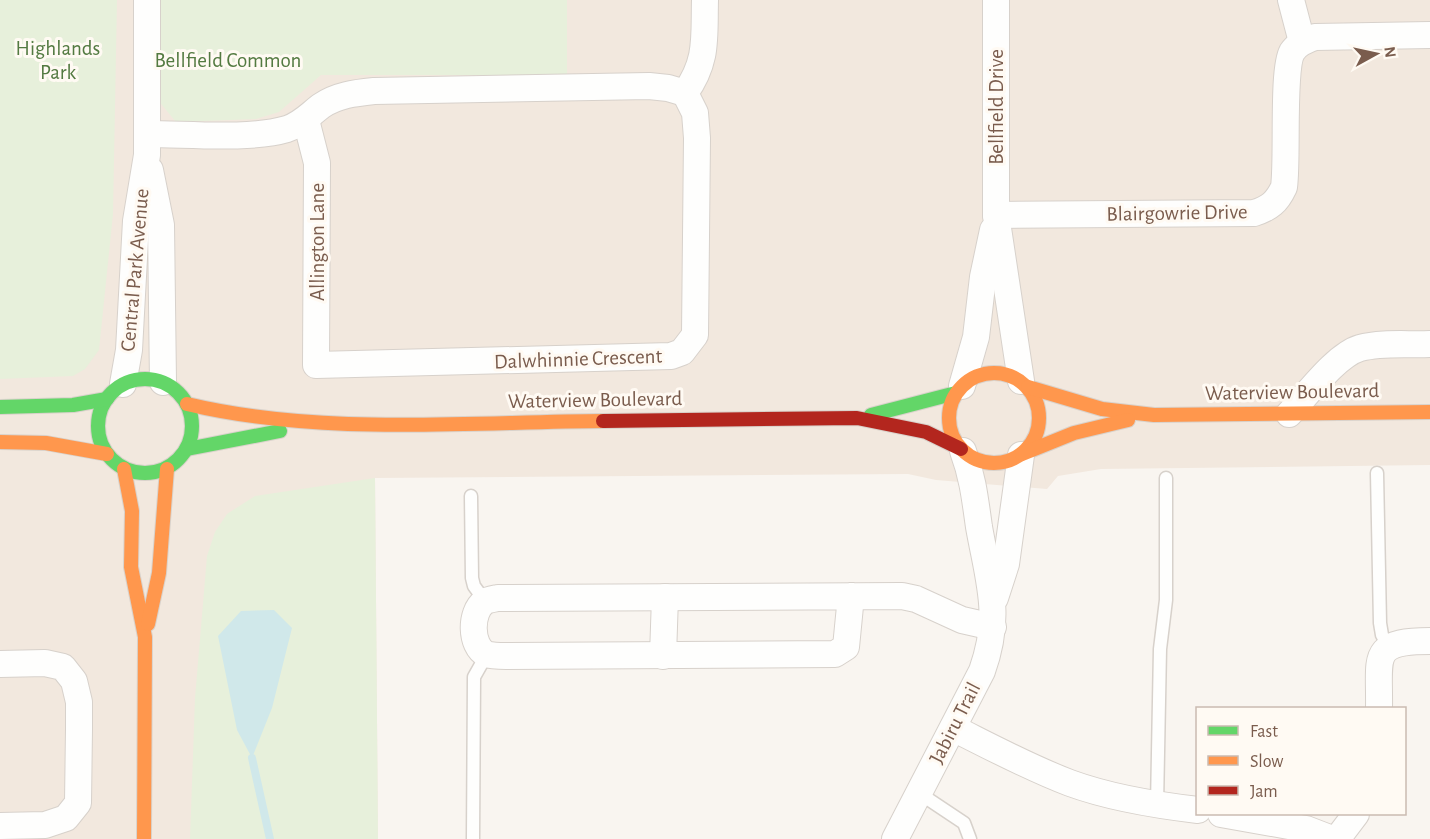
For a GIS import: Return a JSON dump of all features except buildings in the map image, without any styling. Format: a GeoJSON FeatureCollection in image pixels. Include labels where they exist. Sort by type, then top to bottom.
{"type":"FeatureCollection","features":[{"type":"Feature","properties":{"kind":"street","name":"Central Park Avenue"},"geometry":{"type":"LineString","coordinates":[[147,0],[148,144],[161,225],[163,382]]}},
{"type":"Feature","properties":{"kind":"street"},"geometry":{"type":"LineString","coordinates":[[148,144],[284,130],[306,120],[322,106],[340,96],[374,91],[649,86],[685,93],[700,70],[704,56],[705,0]]}},
{"type":"Feature","properties":{"kind":"street","name":"Bellfield Drive"},"geometry":{"type":"LineString","coordinates":[[996,0],[996,215],[1024,384]]}},
{"type":"Feature","properties":{"kind":"street"},"geometry":{"type":"LineString","coordinates":[[1291,0],[1302,42],[1315,37],[1333,35],[1430,35]]}},
{"type":"Feature","properties":{"kind":"street","name":"Blairgowrie Drive"},"geometry":{"type":"LineString","coordinates":[[996,215],[1254,213],[1267,209],[1278,200],[1284,187],[1290,58],[1293,50],[1302,42]]}},
{"type":"Feature","properties":{"kind":"street","name":"Dalwhinnie Crescent"},"geometry":{"type":"LineString","coordinates":[[316,365],[646,359],[671,356],[682,351],[695,335],[696,297],[697,138],[695,112],[685,93]]}},
{"type":"Feature","properties":{"kind":"street","name":"Allington Lane"},"geometry":{"type":"LineString","coordinates":[[306,120],[317,163],[316,365]]}},
{"type":"Feature","properties":{"kind":"street","name":"Central Park Avenue"},"geometry":{"type":"LineString","coordinates":[[115,392],[129,350],[136,221],[148,144]]}},
{"type":"Feature","properties":{"kind":"street","name":"Bellfield Drive"},"geometry":{"type":"LineString","coordinates":[[959,390],[976,337],[983,277],[996,215]]}},
{"type":"Feature","properties":{"kind":"street"},"geometry":{"type":"LineString","coordinates":[[1289,414],[1344,355],[1358,348],[1371,345],[1430,344]]}},
{"type":"Feature","properties":{"kind":"street"},"geometry":{"type":"LineString","coordinates":[[997,372],[1024,384],[1036,400],[1040,414],[1038,429],[1032,443],[1021,455],[1006,462],[991,463],[976,459],[962,450],[953,436],[949,422],[950,407],[959,390],[972,378],[997,372]]}},
{"type":"Feature","properties":{"kind":"street"},"geometry":{"type":"LineString","coordinates":[[0,407],[73,405],[115,392],[142,379],[163,382],[172,387],[187,404],[192,419],[192,435],[187,449],[167,469],[145,474],[124,469],[107,454],[100,441],[98,426],[100,412],[115,392]]}},
{"type":"Feature","properties":{"kind":"street","name":"Waterview Boulevard"},"geometry":{"type":"LineString","coordinates":[[1024,384],[1102,409],[1154,415],[1430,411]]}},
{"type":"Feature","properties":{"kind":"street","name":"Waterview Boulevard"},"geometry":{"type":"LineString","coordinates":[[857,418],[959,390]]}},
{"type":"Feature","properties":{"kind":"street","name":"Waterview Boulevard"},"geometry":{"type":"LineString","coordinates":[[187,404],[233,415],[333,424],[857,418],[926,432],[962,450]]}},
{"type":"Feature","properties":{"kind":"street","name":"Waterview Boulevard"},"geometry":{"type":"LineString","coordinates":[[1021,455],[1060,437],[1095,426],[1154,415]]}},
{"type":"Feature","properties":{"kind":"street","name":"Waterview Boulevard"},"geometry":{"type":"LineString","coordinates":[[187,449],[266,433],[333,424]]}},
{"type":"Feature","properties":{"kind":"street"},"geometry":{"type":"LineString","coordinates":[[0,442],[46,443],[107,454]]}},
{"type":"Feature","properties":{"kind":"street","name":"Jabiru Trail"},"geometry":{"type":"LineString","coordinates":[[895,839],[982,671],[993,627],[994,601],[979,525],[973,479],[962,450]]}},
{"type":"Feature","properties":{"kind":"street","name":"Jabiru Trail"},"geometry":{"type":"LineString","coordinates":[[994,601],[1006,564],[1021,455]]}},
{"type":"Feature","properties":{"kind":"street"},"geometry":{"type":"LineString","coordinates":[[124,469],[132,511],[131,567],[145,637],[144,839]]}},
{"type":"Feature","properties":{"kind":"street"},"geometry":{"type":"LineString","coordinates":[[145,637],[159,573],[167,469]]}},
{"type":"Feature","properties":{"kind":"street"},"geometry":{"type":"LineString","coordinates":[[979,525],[1011,527]]}},
{"type":"Feature","properties":{"kind":"street"},"geometry":{"type":"LineString","coordinates":[[851,596],[846,647],[835,654],[663,656],[487,654],[477,645],[474,637],[477,609],[485,601],[498,598],[851,596],[902,596],[916,599],[962,620],[993,627]]}},
{"type":"Feature","properties":{"kind":"street"},"geometry":{"type":"LineString","coordinates":[[663,656],[665,597]]}},
{"type":"Feature","properties":{"kind":"street"},"geometry":{"type":"LineString","coordinates":[[1379,707],[1380,664],[1388,646],[1403,641],[1430,640]]}},
{"type":"Feature","properties":{"kind":"street"},"geometry":{"type":"LineString","coordinates":[[0,664],[45,663],[63,667],[74,681],[79,702],[78,803],[66,818],[45,825],[0,826]]}},
{"type":"Feature","properties":{"kind":"street"},"geometry":{"type":"LineString","coordinates":[[953,728],[1035,769],[1073,784],[1157,805],[1196,810]]}},
{"type":"Feature","properties":{"kind":"street"},"geometry":{"type":"LineString","coordinates":[[1232,815],[1306,829],[1332,839]]}},
{"type":"Feature","properties":{"kind":"street"},"geometry":{"type":"LineString","coordinates":[[1337,839],[1355,815]]}},
{"type":"Feature","properties":{"kind":"lane"},"geometry":{"type":"LineString","coordinates":[[1377,473],[1380,623],[1382,635],[1388,646]]}},
{"type":"Feature","properties":{"kind":"lane"},"geometry":{"type":"LineString","coordinates":[[1157,805],[1160,649],[1166,592],[1166,478]]}},
{"type":"Feature","properties":{"kind":"lane"},"geometry":{"type":"LineString","coordinates":[[471,496],[472,578],[474,586],[485,601]]}},
{"type":"Feature","properties":{"kind":"lane"},"geometry":{"type":"LineString","coordinates":[[473,839],[474,676],[487,654]]}},
{"type":"Feature","properties":{"kind":"lane"},"geometry":{"type":"LineString","coordinates":[[919,793],[964,823],[970,839]]}},
{"type":"Feature","properties":{"kind":"shaded area"},"geometry":{"type":"Polygon","coordinates":[[[0,0],[1430,0],[1430,465],[1101,469],[1058,476],[1047,489],[936,480],[908,474],[375,478],[378,839],[0,839],[0,0]]]}},
{"type":"Feature","properties":{"kind":"green space","name":"Highlands Park"},"geometry":{"type":"Polygon","coordinates":[[[0,0],[117,0],[113,214],[99,350],[85,369],[73,376],[0,379],[0,0]]]}},
{"type":"Feature","properties":{"kind":"green space","name":"Bellfield Common"},"geometry":{"type":"Polygon","coordinates":[[[155,0],[567,0],[567,75],[321,75],[279,112],[256,119],[176,122],[157,99],[155,0]]]}},
{"type":"Feature","properties":{"kind":"green space"},"geometry":{"type":"Polygon","coordinates":[[[375,478],[378,839],[190,839],[195,698],[207,556],[215,532],[227,514],[255,496],[375,478]]]}},
{"type":"Feature","properties":{"kind":"water"},"geometry":{"type":"Polygon","coordinates":[[[274,610],[292,628],[272,708],[252,758],[237,730],[218,636],[241,611],[274,610]]]}},
{"type":"Feature","properties":{"kind":"waterway"},"geometry":{"type":"LineString","coordinates":[[252,758],[270,839]]}},
{"type":"Feature","properties":{"kind":"traffic: fast"},"geometry":{"type":"LineString","coordinates":[[145,379],[163,382],[178,393],[189,408],[192,426],[189,444],[178,459],[163,470],[145,473],[127,470],[112,459],[101,444],[98,426],[101,408],[112,393],[127,382],[145,379]]}},
{"type":"Feature","properties":{"kind":"traffic: fast"},"geometry":{"type":"LineString","coordinates":[[871,415],[956,393]]}},
{"type":"Feature","properties":{"kind":"traffic: fast"},"geometry":{"type":"LineString","coordinates":[[0,407],[73,405],[107,399]]}},
{"type":"Feature","properties":{"kind":"traffic: fast"},"geometry":{"type":"LineString","coordinates":[[187,449],[280,431]]}},
{"type":"Feature","properties":{"kind":"traffic: slow"},"geometry":{"type":"LineString","coordinates":[[994,373],[1011,376],[1026,386],[1036,401],[1039,418],[1036,435],[1026,450],[1011,460],[994,463],[977,460],[962,450],[952,435],[949,418],[952,401],[962,386],[977,376],[994,373]]}},
{"type":"Feature","properties":{"kind":"traffic: slow"},"geometry":{"type":"LineString","coordinates":[[1028,387],[1102,409],[1154,415],[1430,412]]}},
{"type":"Feature","properties":{"kind":"traffic: slow"},"geometry":{"type":"LineString","coordinates":[[187,404],[238,414],[341,424],[603,421]]}},
{"type":"Feature","properties":{"kind":"traffic: slow"},"geometry":{"type":"LineString","coordinates":[[1022,454],[1074,433],[1128,420]]}},
{"type":"Feature","properties":{"kind":"traffic: slow"},"geometry":{"type":"LineString","coordinates":[[0,442],[46,443],[107,454]]}},
{"type":"Feature","properties":{"kind":"traffic: slow"},"geometry":{"type":"LineString","coordinates":[[124,469],[132,511],[131,567],[145,637],[144,839]]}},
{"type":"Feature","properties":{"kind":"traffic: slow"},"geometry":{"type":"LineString","coordinates":[[148,624],[159,573],[167,469]]}},
{"type":"Feature","properties":{"kind":"traffic: jam"},"geometry":{"type":"LineString","coordinates":[[603,421],[857,418],[926,432],[961,449]]}}]}
